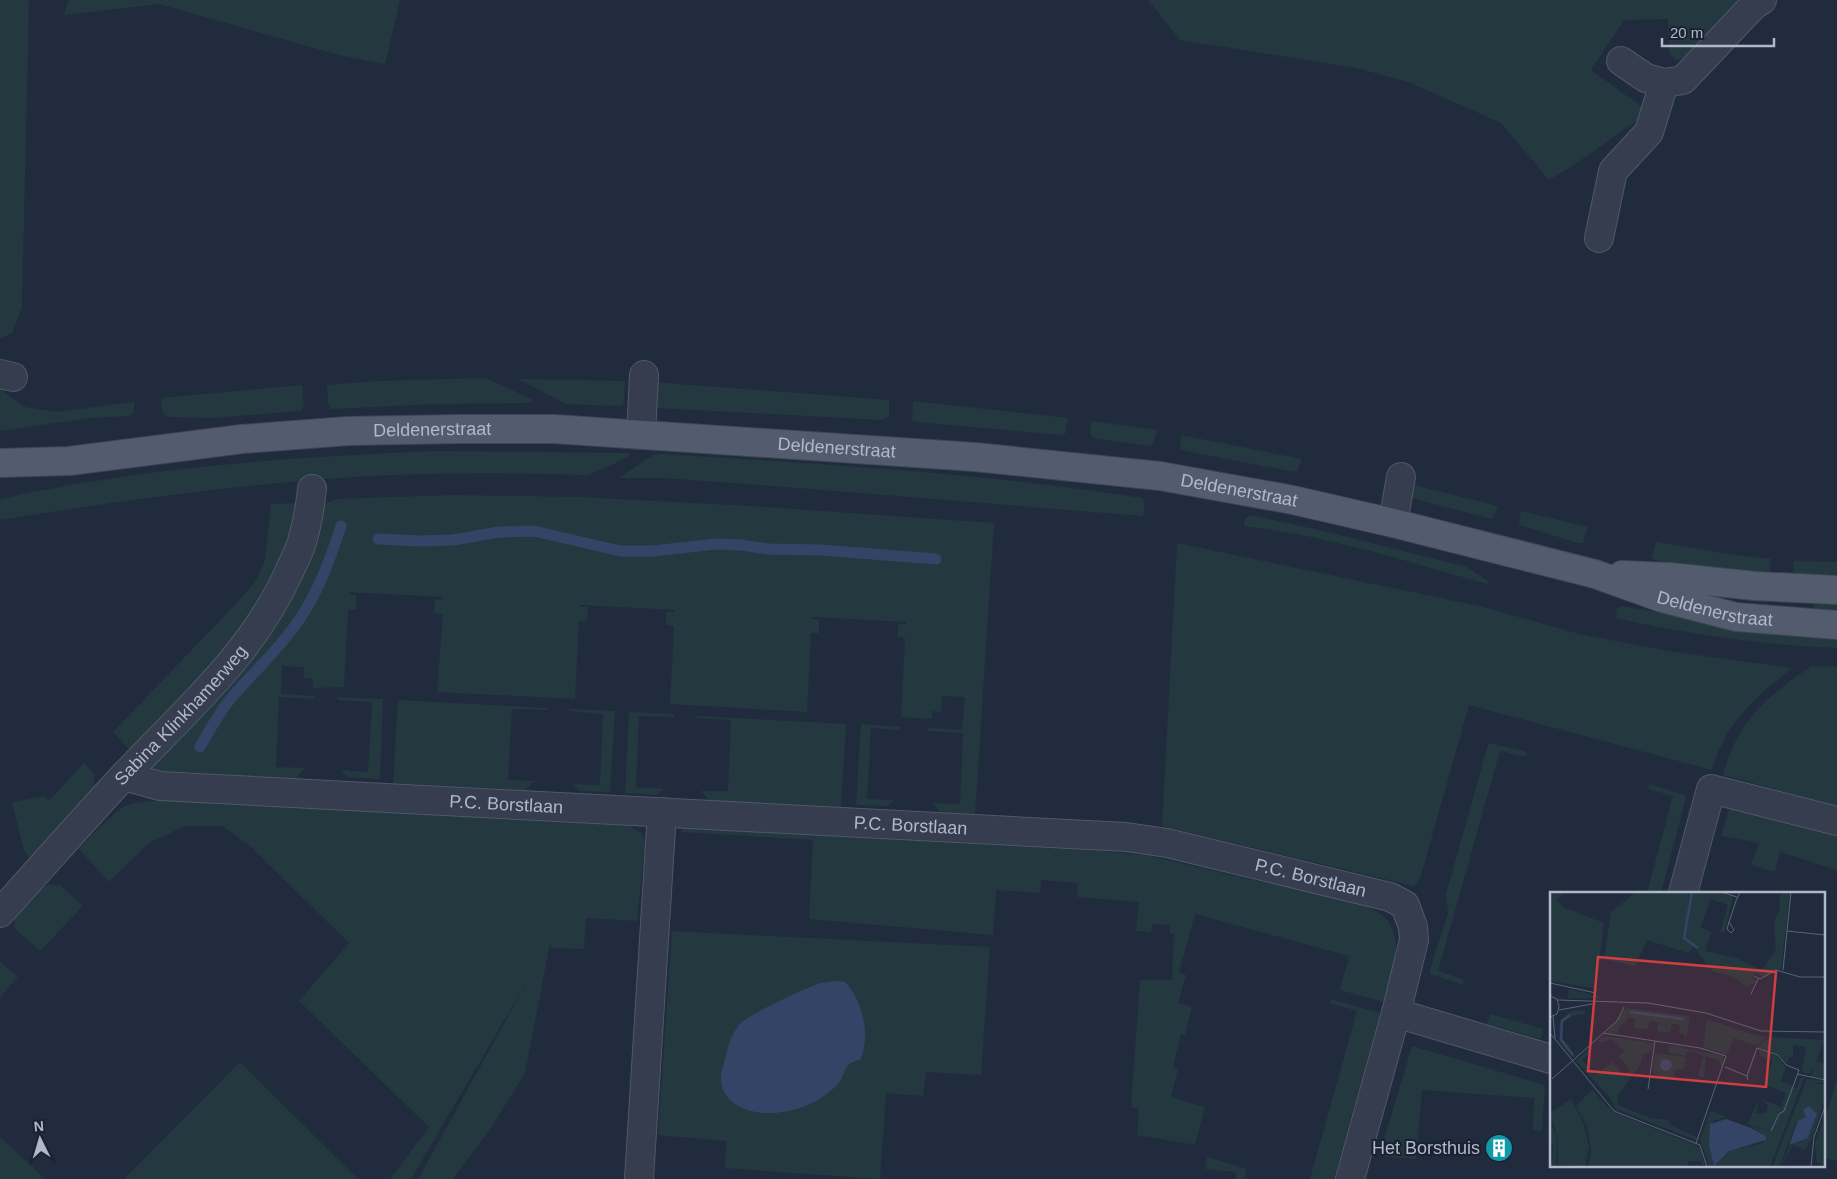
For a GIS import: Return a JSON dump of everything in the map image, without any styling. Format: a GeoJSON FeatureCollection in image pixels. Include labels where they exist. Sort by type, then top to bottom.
{"type":"FeatureCollection","features":[{"type":"Feature","properties":{"kind":"main road","name":"Deldenerstraat"},"geometry":{"type":"LineString","coordinates":[[0,463],[68,462],[233,440],[348,431],[554,429],[975,457],[1160,476],[1293,500],[1595,574],[1662,598],[1736,617],[1837,625]]}},
{"type":"Feature","properties":{"kind":"main road","name":"Deldenerstraat"},"geometry":{"type":"LineString","coordinates":[[0,480],[68,462]]}},
{"type":"Feature","properties":{"kind":"main road","name":"Deldenerstraat"},"geometry":{"type":"LineString","coordinates":[[1595,574],[1670,577],[1755,586],[1837,590]]}},
{"type":"Feature","properties":{"kind":"street"},"geometry":{"type":"LineString","coordinates":[[1621,61],[1646,78],[1664,83],[1684,80],[1754,5],[1762,0]]}},
{"type":"Feature","properties":{"kind":"street"},"geometry":{"type":"LineString","coordinates":[[1599,238],[1613,171],[1648,132],[1664,83]]}},
{"type":"Feature","properties":{"kind":"street"},"geometry":{"type":"LineString","coordinates":[[642,435],[644,375]]}},
{"type":"Feature","properties":{"kind":"street"},"geometry":{"type":"LineString","coordinates":[[1393,523],[1401,477]]}},
{"type":"Feature","properties":{"kind":"street","name":"Sabina Klinkhamerweg"},"geometry":{"type":"LineString","coordinates":[[0,913],[124,776],[166,735],[207,690],[255,632],[280,593],[301,547],[309,518],[312,489]]}},
{"type":"Feature","properties":{"kind":"street","name":"P.C. Borstlaan"},"geometry":{"type":"LineString","coordinates":[[124,776],[160,786],[1126,837],[1167,843],[1390,897],[1405,905],[1413,927],[1414,940],[1350,1179]]}},
{"type":"Feature","properties":{"kind":"street"},"geometry":{"type":"LineString","coordinates":[[1683,892],[1712,789],[1837,820]]}},
{"type":"Feature","properties":{"kind":"street"},"geometry":{"type":"LineString","coordinates":[[639,1179],[662,812]]}},
{"type":"Feature","properties":{"kind":"street"},"geometry":{"type":"LineString","coordinates":[[1396,1013],[1550,1059]]}},
{"type":"Feature","properties":{"kind":"green space"},"geometry":{"type":"Polygon","coordinates":[[[0,0],[29,0],[22,306],[13,332],[0,339],[0,0]]]}},
{"type":"Feature","properties":{"kind":"green space"},"geometry":{"type":"Polygon","coordinates":[[[68,0],[400,0],[385,64],[339,55],[159,4],[64,15],[68,0]]]}},
{"type":"Feature","properties":{"kind":"green space"},"geometry":{"type":"Polygon","coordinates":[[[1148,0],[1764,0],[1695,56],[1676,60],[1669,53],[1668,19],[1624,20],[1591,70],[1649,112],[1577,163],[1549,180],[1501,123],[1411,83],[1357,68],[1180,40],[1148,0]]]}},
{"type":"Feature","properties":{"kind":"green space"},"geometry":{"type":"Polygon","coordinates":[[[485,378],[532,399],[531,403],[432,404],[333,409],[330,408],[328,403],[327,385],[378,381],[485,378]]]}},
{"type":"Feature","properties":{"kind":"green space"},"geometry":{"type":"Polygon","coordinates":[[[518,379],[625,381],[624,403],[622,406],[566,404],[518,379]]]}},
{"type":"Feature","properties":{"kind":"green space"},"geometry":{"type":"Polygon","coordinates":[[[652,382],[889,400],[889,416],[882,420],[657,408],[655,407],[652,382]]]}},
{"type":"Feature","properties":{"kind":"green space"},"geometry":{"type":"Polygon","coordinates":[[[302,385],[304,407],[300,411],[212,418],[170,417],[162,411],[161,398],[302,385]]]}},
{"type":"Feature","properties":{"kind":"green space"},"geometry":{"type":"Polygon","coordinates":[[[0,389],[25,407],[56,412],[134,402],[134,412],[129,416],[90,418],[0,431],[0,389]]]}},
{"type":"Feature","properties":{"kind":"green space"},"geometry":{"type":"Polygon","coordinates":[[[913,401],[1068,418],[1065,434],[1062,435],[915,422],[912,420],[913,401]]]}},
{"type":"Feature","properties":{"kind":"green space"},"geometry":{"type":"Polygon","coordinates":[[[1092,421],[1157,430],[1153,445],[1150,446],[1093,438],[1090,433],[1092,421]]]}},
{"type":"Feature","properties":{"kind":"green space"},"geometry":{"type":"Polygon","coordinates":[[[1181,435],[1302,459],[1297,471],[1294,472],[1186,451],[1180,449],[1181,435]]]}},
{"type":"Feature","properties":{"kind":"green space"},"geometry":{"type":"Polygon","coordinates":[[[437,451],[629,453],[629,456],[588,475],[453,473],[325,479],[185,493],[0,520],[0,499],[108,479],[162,471],[272,460],[437,451]]]}},
{"type":"Feature","properties":{"kind":"green space"},"geometry":{"type":"Polygon","coordinates":[[[663,454],[903,470],[1023,482],[1142,498],[1144,509],[1143,516],[773,486],[662,478],[619,478],[653,455],[663,454]]]}},
{"type":"Feature","properties":{"kind":"green space"},"geometry":{"type":"Polygon","coordinates":[[[1413,485],[1498,506],[1493,518],[1488,518],[1414,498],[1411,494],[1413,485]]]}},
{"type":"Feature","properties":{"kind":"green space"},"geometry":{"type":"Polygon","coordinates":[[[453,495],[581,497],[750,506],[994,523],[975,815],[942,814],[932,803],[960,804],[963,733],[928,731],[928,728],[962,730],[965,697],[942,696],[941,712],[932,711],[932,719],[901,717],[905,638],[897,637],[898,624],[906,624],[906,622],[812,617],[812,619],[819,620],[819,633],[811,633],[807,712],[670,704],[674,626],[666,625],[666,612],[674,612],[675,610],[580,605],[580,607],[588,607],[587,621],[579,621],[575,699],[437,692],[443,614],[434,613],[435,599],[443,600],[443,597],[349,592],[349,595],[356,595],[356,609],[348,610],[344,687],[313,688],[313,679],[304,678],[304,667],[282,666],[281,694],[315,696],[315,699],[279,697],[276,767],[305,768],[295,779],[154,770],[152,764],[183,725],[266,639],[293,592],[320,506],[336,499],[453,495]]]}},
{"type":"Feature","properties":{"kind":"green space"},"geometry":{"type":"Polygon","coordinates":[[[299,503],[295,532],[241,638],[131,751],[113,732],[256,581],[265,560],[271,504],[299,503]]]}},
{"type":"Feature","properties":{"kind":"green space"},"geometry":{"type":"Polygon","coordinates":[[[1521,511],[1588,527],[1583,543],[1522,526],[1519,523],[1521,511]]]}},
{"type":"Feature","properties":{"kind":"green space"},"geometry":{"type":"Polygon","coordinates":[[[1251,515],[1467,567],[1489,582],[1487,584],[1397,558],[1336,543],[1274,530],[1244,526],[1245,518],[1251,515]]]}},
{"type":"Feature","properties":{"kind":"green space"},"geometry":{"type":"Polygon","coordinates":[[[1656,542],[1771,559],[1769,572],[1766,576],[1655,560],[1652,557],[1656,542]]]}},
{"type":"Feature","properties":{"kind":"green space"},"geometry":{"type":"Polygon","coordinates":[[[1177,543],[1484,607],[1579,634],[1674,652],[1792,668],[1753,701],[1733,725],[1718,753],[1712,770],[1469,705],[1420,879],[1414,886],[1162,826],[1177,543]]]}},
{"type":"Feature","properties":{"kind":"green space"},"geometry":{"type":"Polygon","coordinates":[[[1794,561],[1837,562],[1837,580],[1795,578],[1793,574],[1794,561]]]}},
{"type":"Feature","properties":{"kind":"green space"},"geometry":{"type":"Polygon","coordinates":[[[1815,600],[1837,600],[1837,615],[1813,611],[1815,600]]]}},
{"type":"Feature","properties":{"kind":"green space"},"geometry":{"type":"Polygon","coordinates":[[[1622,606],[1697,619],[1837,632],[1837,648],[1725,638],[1615,618],[1617,608],[1622,606]]]}},
{"type":"Feature","properties":{"kind":"green space"},"geometry":{"type":"Polygon","coordinates":[[[1811,666],[1837,667],[1837,806],[1723,775],[1729,756],[1746,724],[1767,700],[1811,666]]]}},
{"type":"Feature","properties":{"kind":"green space"},"geometry":{"type":"Polygon","coordinates":[[[337,697],[383,699],[380,779],[347,777],[341,770],[368,772],[372,702],[338,700],[337,697]]]}},
{"type":"Feature","properties":{"kind":"green space"},"geometry":{"type":"Polygon","coordinates":[[[398,700],[547,708],[547,710],[512,709],[508,780],[535,781],[525,790],[393,783],[398,700]]]}},
{"type":"Feature","properties":{"kind":"green space"},"geometry":{"type":"Polygon","coordinates":[[[569,709],[615,711],[610,792],[580,791],[573,784],[600,785],[603,714],[569,711],[569,709]]]}},
{"type":"Feature","properties":{"kind":"green space"},"geometry":{"type":"Polygon","coordinates":[[[629,712],[674,714],[674,717],[639,716],[636,787],[664,789],[656,795],[625,793],[629,712]]]}},
{"type":"Feature","properties":{"kind":"green space"},"geometry":{"type":"Polygon","coordinates":[[[697,716],[846,724],[841,807],[710,801],[701,791],[728,791],[731,720],[697,718],[697,716]]]}},
{"type":"Feature","properties":{"kind":"green space"},"geometry":{"type":"Polygon","coordinates":[[[861,724],[900,727],[900,730],[871,728],[867,799],[894,800],[888,806],[856,805],[861,724]]]}},
{"type":"Feature","properties":{"kind":"green space"},"geometry":{"type":"Polygon","coordinates":[[[1490,743],[1527,752],[1526,757],[1500,751],[1438,971],[1463,979],[1464,985],[1430,974],[1430,970],[1448,913],[1446,894],[1490,743]]]}},
{"type":"Feature","properties":{"kind":"green space"},"geometry":{"type":"Polygon","coordinates":[[[84,763],[94,774],[94,788],[37,851],[29,857],[24,851],[12,802],[45,796],[49,801],[84,763]]]}},
{"type":"Feature","properties":{"kind":"green space"},"geometry":{"type":"Polygon","coordinates":[[[1649,784],[1685,795],[1686,797],[1661,892],[1647,892],[1673,796],[1648,789],[1649,784]]]}},
{"type":"Feature","properties":{"kind":"green space"},"geometry":{"type":"Polygon","coordinates":[[[151,801],[190,801],[630,826],[642,834],[645,843],[637,921],[586,918],[584,949],[552,948],[550,943],[525,1073],[489,1131],[453,1179],[418,1179],[531,975],[411,1179],[390,1179],[429,1127],[299,1001],[349,943],[248,844],[222,826],[185,826],[149,843],[109,882],[79,849],[110,818],[128,805],[151,801]]]}},
{"type":"Feature","properties":{"kind":"green space"},"geometry":{"type":"Polygon","coordinates":[[[1733,808],[1837,835],[1837,870],[1780,852],[1775,872],[1751,865],[1759,843],[1721,836],[1729,809],[1733,808]]]}},
{"type":"Feature","properties":{"kind":"green space"},"geometry":{"type":"Polygon","coordinates":[[[683,829],[1100,851],[1151,856],[1368,907],[1386,919],[1393,931],[1396,951],[1394,962],[1383,1002],[1340,990],[1349,956],[1195,914],[1179,972],[1186,975],[1178,1003],[1192,1007],[1185,1035],[1181,1034],[1173,1067],[1178,1069],[1171,1097],[1205,1107],[1195,1145],[1137,1135],[1139,1109],[1131,1107],[1140,980],[1172,980],[1174,934],[1170,933],[1169,925],[1152,924],[1151,932],[1136,931],[1139,902],[1077,897],[1078,883],[1041,880],[1040,893],[996,890],[993,935],[809,919],[813,840],[681,832],[683,829]]]}},
{"type":"Feature","properties":{"kind":"green space"},"geometry":{"type":"Polygon","coordinates":[[[46,885],[60,885],[83,906],[40,951],[14,928],[15,917],[46,885]]]}},
{"type":"Feature","properties":{"kind":"green space"},"geometry":{"type":"Polygon","coordinates":[[[672,931],[990,947],[981,1075],[926,1072],[923,1096],[886,1093],[880,1179],[725,1168],[726,1141],[658,1135],[672,931]]]}},
{"type":"Feature","properties":{"kind":"green space"},"geometry":{"type":"Polygon","coordinates":[[[0,962],[18,977],[0,997],[0,962]]]}},
{"type":"Feature","properties":{"kind":"green space"},"geometry":{"type":"Polygon","coordinates":[[[1331,999],[1380,1013],[1334,1179],[1310,1179],[1357,1011],[1330,1003],[1331,999]]]}},
{"type":"Feature","properties":{"kind":"green space"},"geometry":{"type":"Polygon","coordinates":[[[1490,1014],[1543,1029],[1541,1039],[1487,1024],[1490,1014]]]}},
{"type":"Feature","properties":{"kind":"green space"},"geometry":{"type":"Polygon","coordinates":[[[1412,1046],[1545,1085],[1542,1131],[1533,1130],[1534,1098],[1422,1090],[1416,1159],[1379,1156],[1412,1046]]]}},
{"type":"Feature","properties":{"kind":"green space"},"geometry":{"type":"Polygon","coordinates":[[[240,1062],[358,1179],[124,1179],[240,1062]]]}},
{"type":"Feature","properties":{"kind":"green space"},"geometry":{"type":"Polygon","coordinates":[[[1837,1078],[1837,1161],[1824,1157],[1824,1124],[1837,1078]]]}},
{"type":"Feature","properties":{"kind":"green space"},"geometry":{"type":"Polygon","coordinates":[[[0,1137],[45,1179],[0,1179],[0,1137]]]}},
{"type":"Feature","properties":{"kind":"green space"},"geometry":{"type":"Polygon","coordinates":[[[1207,1157],[1247,1169],[1244,1179],[1236,1179],[1236,1172],[1205,1169],[1207,1157]]]}},
{"type":"Feature","properties":{"kind":"water"},"geometry":{"type":"Polygon","coordinates":[[[845,982],[861,1009],[865,1040],[860,1060],[854,1061],[847,1066],[839,1082],[829,1093],[802,1107],[783,1112],[763,1113],[748,1110],[734,1103],[724,1093],[721,1078],[728,1047],[736,1029],[747,1018],[805,989],[821,983],[845,982]]]}},
{"type":"Feature","properties":{"kind":"waterway"},"geometry":{"type":"LineString","coordinates":[[200,747],[228,702],[283,642],[306,609],[333,551],[341,526]]}},
{"type":"Feature","properties":{"kind":"waterway"},"geometry":{"type":"LineString","coordinates":[[378,539],[453,540],[499,532],[534,531],[620,551],[653,551],[716,544],[936,559]]}},
{"type":"Feature","properties":{"kind":"place","name":"Het Borsthuis"},"geometry":{"type":"Point","coordinates":[1499,1148]}}]}
